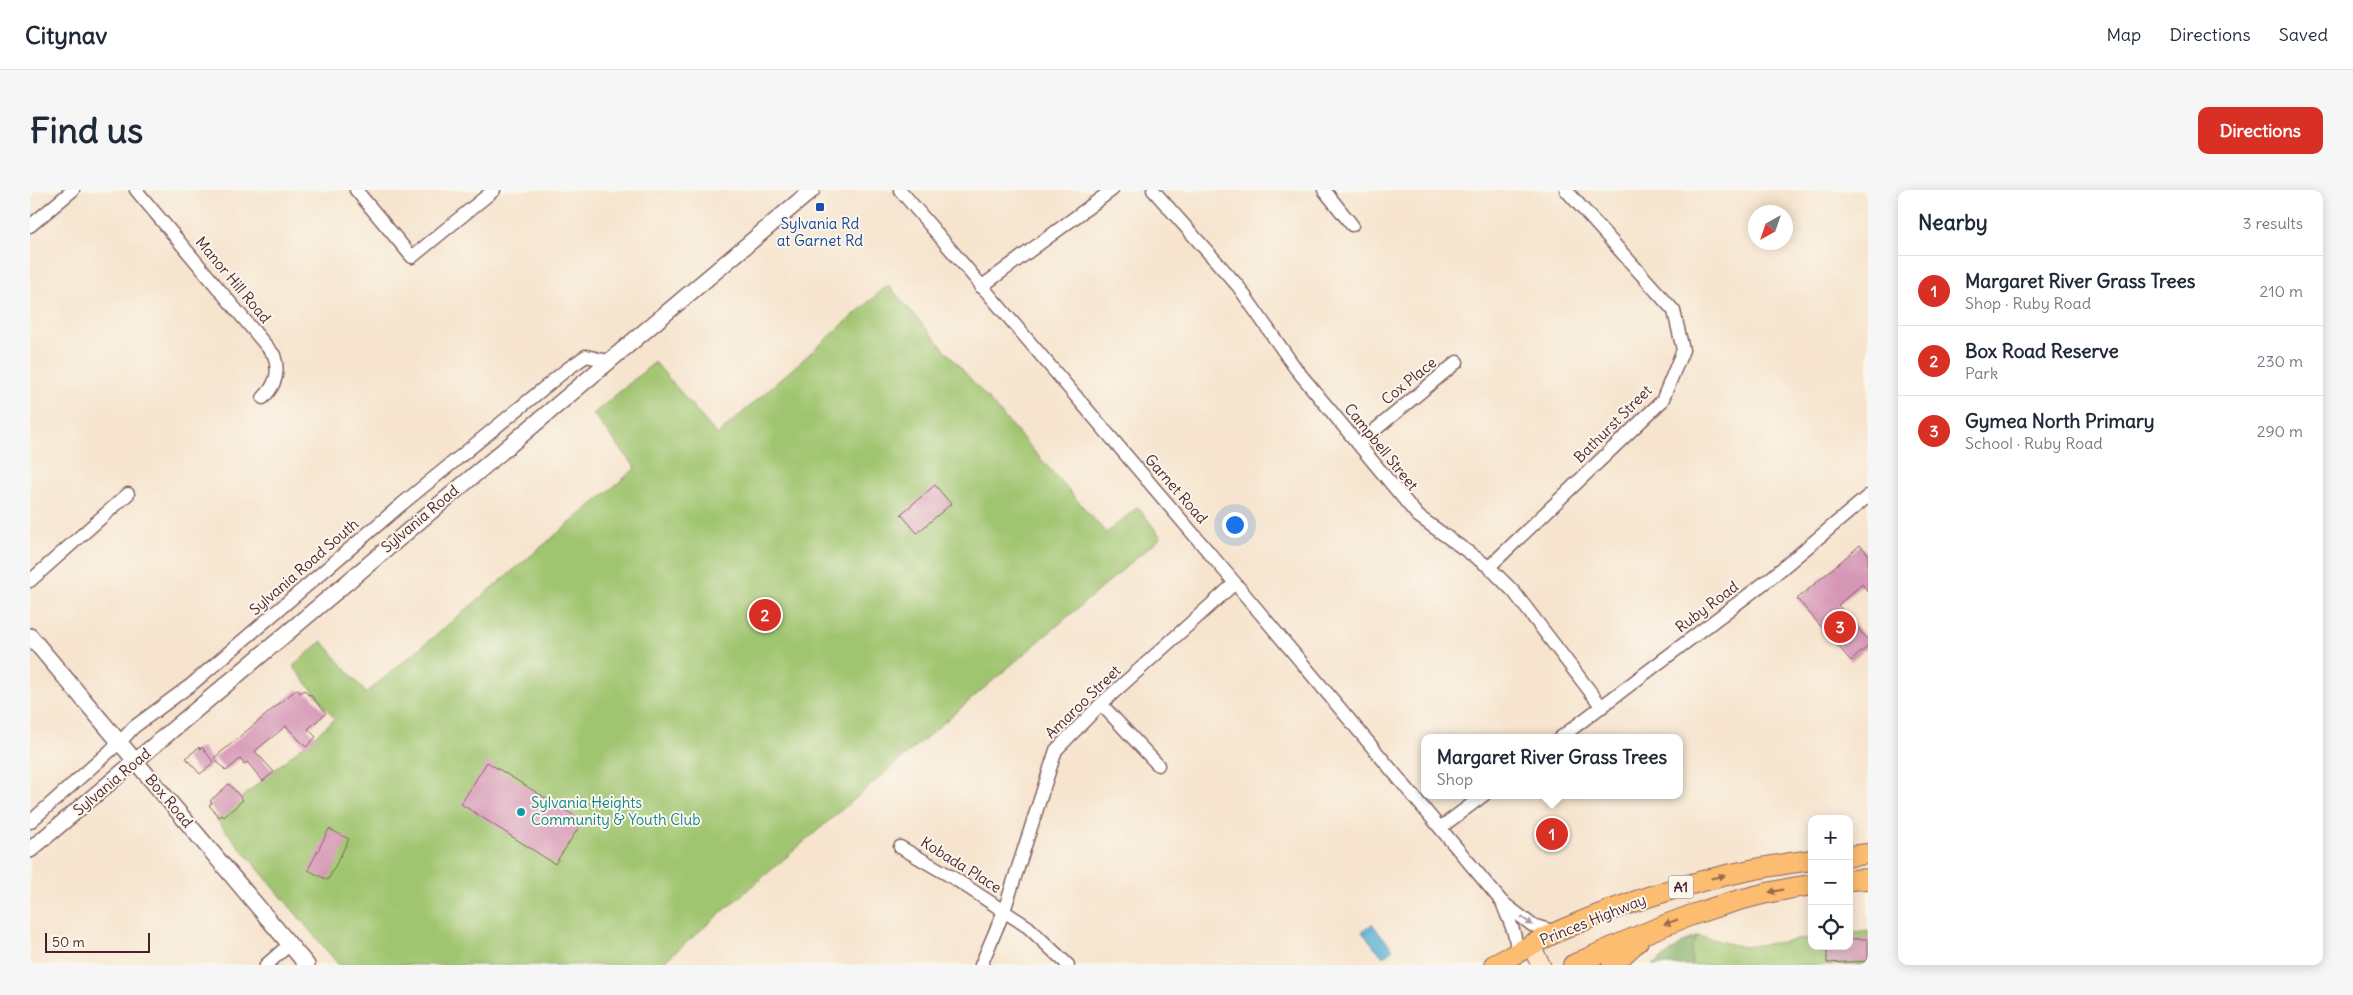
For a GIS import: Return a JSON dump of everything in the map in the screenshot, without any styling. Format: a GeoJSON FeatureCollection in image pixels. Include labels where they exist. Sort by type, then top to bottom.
{"type":"FeatureCollection","features":[{"type":"Feature","properties":{"kind":"highway"},"geometry":{"type":"LineString","coordinates":[[1853,856],[1868,854]]}},
{"type":"Feature","properties":{"kind":"highway","name":"Princes Highway"},"geometry":{"type":"LineString","coordinates":[[1494,965],[1556,932],[1624,905],[1699,881],[1808,861]]}},
{"type":"Feature","properties":{"kind":"highway"},"geometry":{"type":"LineString","coordinates":[[1853,880],[1868,879]]}},
{"type":"Feature","properties":{"kind":"highway","name":"Princes Highway"},"geometry":{"type":"LineString","coordinates":[[1573,965],[1648,930],[1740,900],[1808,886]]}},
{"type":"Feature","properties":{"kind":"highway"},"geometry":{"type":"LineString","coordinates":[[1612,965],[1648,930]]}},
{"type":"Feature","properties":{"kind":"main road"},"geometry":{"type":"LineString","coordinates":[[1524,950],[1541,965]]}},
{"type":"Feature","properties":{"kind":"street"},"geometry":{"type":"LineString","coordinates":[[30,226],[73,190]]}},
{"type":"Feature","properties":{"kind":"street","name":"Manor Hill Road"},"geometry":{"type":"LineString","coordinates":[[136,190],[274,355],[277,363],[276,378],[270,391],[263,398]]}},
{"type":"Feature","properties":{"kind":"street"},"geometry":{"type":"LineString","coordinates":[[356,190],[412,257],[494,190]]}},
{"type":"Feature","properties":{"kind":"street","name":"Sylvania Road"},"geometry":{"type":"LineString","coordinates":[[30,850],[812,190]]}},
{"type":"Feature","properties":{"kind":"street","name":"Garnet Road"},"geometry":{"type":"LineString","coordinates":[[900,190],[1502,902],[1532,925],[1556,932]]}},
{"type":"Feature","properties":{"kind":"street"},"geometry":{"type":"LineString","coordinates":[[982,287],[1112,190]]}},
{"type":"Feature","properties":{"kind":"street","name":"Campbell Street"},"geometry":{"type":"LineString","coordinates":[[1153,190],[1238,286],[1296,369],[1418,516],[1489,567],[1514,592],[1602,707]]}},
{"type":"Feature","properties":{"kind":"street"},"geometry":{"type":"LineString","coordinates":[[1324,190],[1352,225]]}},
{"type":"Feature","properties":{"kind":"street","name":"Bathurst Street"},"geometry":{"type":"LineString","coordinates":[[1489,567],[1662,402],[1683,350],[1674,311],[1566,190]]}},
{"type":"Feature","properties":{"kind":"street","name":"Sylvania Road South"},"geometry":{"type":"LineString","coordinates":[[30,822],[120,742],[134,727],[192,684],[402,504],[566,370],[586,356],[608,361]]}},
{"type":"Feature","properties":{"kind":"street","name":"Cox Place"},"geometry":{"type":"LineString","coordinates":[[1358,444],[1458,362]]}},
{"type":"Feature","properties":{"kind":"street"},"geometry":{"type":"LineString","coordinates":[[30,581],[128,494]]}},
{"type":"Feature","properties":{"kind":"street","name":"Ruby Road"},"geometry":{"type":"LineString","coordinates":[[1565,734],[1772,577],[1868,496]]}},
{"type":"Feature","properties":{"kind":"street","name":"Amaroo Street"},"geometry":{"type":"LineString","coordinates":[[981,965],[1004,911],[1056,750],[1101,704],[1235,584]]}},
{"type":"Feature","properties":{"kind":"street","name":"Box Road"},"geometry":{"type":"LineString","coordinates":[[30,636],[308,965]]}},
{"type":"Feature","properties":{"kind":"street"},"geometry":{"type":"LineString","coordinates":[[1101,704],[1158,765]]}},
{"type":"Feature","properties":{"kind":"street"},"geometry":{"type":"LineString","coordinates":[[1440,828],[1479,799]]}},
{"type":"Feature","properties":{"kind":"street","name":"Kobada Place"},"geometry":{"type":"LineString","coordinates":[[900,847],[952,877],[1028,927],[1068,965]]}},
{"type":"Feature","properties":{"kind":"street","name":"Garnet Road"},"geometry":{"type":"LineString","coordinates":[[1502,902],[1515,932],[1517,944],[1524,950]]}},
{"type":"Feature","properties":{"kind":"street"},"geometry":{"type":"LineString","coordinates":[[266,965],[290,944]]}},
{"type":"Feature","properties":{"kind":"green space"},"geometry":{"type":"Polygon","coordinates":[[[888,285],[1106,533],[1138,507],[1161,537],[660,965],[339,965],[216,819],[335,719],[293,666],[322,641],[366,693],[636,468],[593,414],[655,362],[717,435],[888,285]]]}},
{"type":"Feature","properties":{"kind":"green space"},"geometry":{"type":"Polygon","coordinates":[[[1868,931],[1868,965],[1692,965],[1691,948],[1698,936],[1743,947],[1808,939],[1808,950],[1853,950],[1853,933],[1868,931]]]}},
{"type":"Feature","properties":{"kind":"green space"},"geometry":{"type":"Polygon","coordinates":[[[1698,936],[1691,948],[1692,965],[1653,965],[1684,942],[1698,936]]]}},
{"type":"Feature","properties":{"kind":"water"},"geometry":{"type":"Polygon","coordinates":[[[1372,924],[1393,949],[1383,957],[1362,932],[1372,924]]]}},
{"type":"Feature","properties":{"kind":"building"},"geometry":{"type":"Polygon","coordinates":[[[935,485],[951,504],[917,533],[901,514],[935,485]]]}},
{"type":"Feature","properties":{"kind":"building"},"geometry":{"type":"Polygon","coordinates":[[[1860,545],[1868,554],[1868,592],[1862,584],[1838,605],[1868,640],[1868,646],[1851,661],[1797,599],[1860,545]]]}},
{"type":"Feature","properties":{"kind":"building"},"geometry":{"type":"Polygon","coordinates":[[[297,689],[300,693],[304,690],[308,695],[310,694],[326,713],[308,729],[316,737],[306,747],[286,726],[255,751],[274,772],[263,781],[247,762],[244,764],[240,759],[226,771],[214,758],[297,689]]]}},
{"type":"Feature","properties":{"kind":"building"},"geometry":{"type":"Polygon","coordinates":[[[199,747],[200,749],[202,747],[214,763],[200,774],[186,758],[199,747]]]}},
{"type":"Feature","properties":{"kind":"building","name":"Sylvania Heights Community & Youth Club"},"geometry":{"type":"Polygon","coordinates":[[[487,762],[583,821],[555,864],[461,804],[487,762]]]}},
{"type":"Feature","properties":{"kind":"building"},"geometry":{"type":"Polygon","coordinates":[[[229,784],[243,800],[224,817],[222,815],[219,817],[209,805],[212,803],[210,801],[229,784]]]}},
{"type":"Feature","properties":{"kind":"building"},"geometry":{"type":"Polygon","coordinates":[[[329,829],[349,839],[328,880],[308,870],[329,829]]]}},
{"type":"Feature","properties":{"kind":"building"},"geometry":{"type":"Polygon","coordinates":[[[1853,939],[1868,939],[1868,961],[1827,963],[1827,950],[1853,950],[1853,939]]]}},
{"type":"Feature","properties":{"kind":"place","name":"Sylvania Rd at Garnet Rd"},"geometry":{"type":"Point","coordinates":[820,207]}},
{"type":"Feature","properties":{"kind":"place","name":"Box Road Reserve"},"geometry":{"type":"Point","coordinates":[765,615]}},
{"type":"Feature","properties":{"kind":"place","name":"Gymea North Primary"},"geometry":{"type":"Point","coordinates":[1840,627]}},
{"type":"Feature","properties":{"kind":"place","name":"Sylvania Heights Community & Youth Club"},"geometry":{"type":"Point","coordinates":[521,812]}},
{"type":"Feature","properties":{"kind":"place","name":"Margaret River Grass Trees"},"geometry":{"type":"Point","coordinates":[1552,834]}}]}
